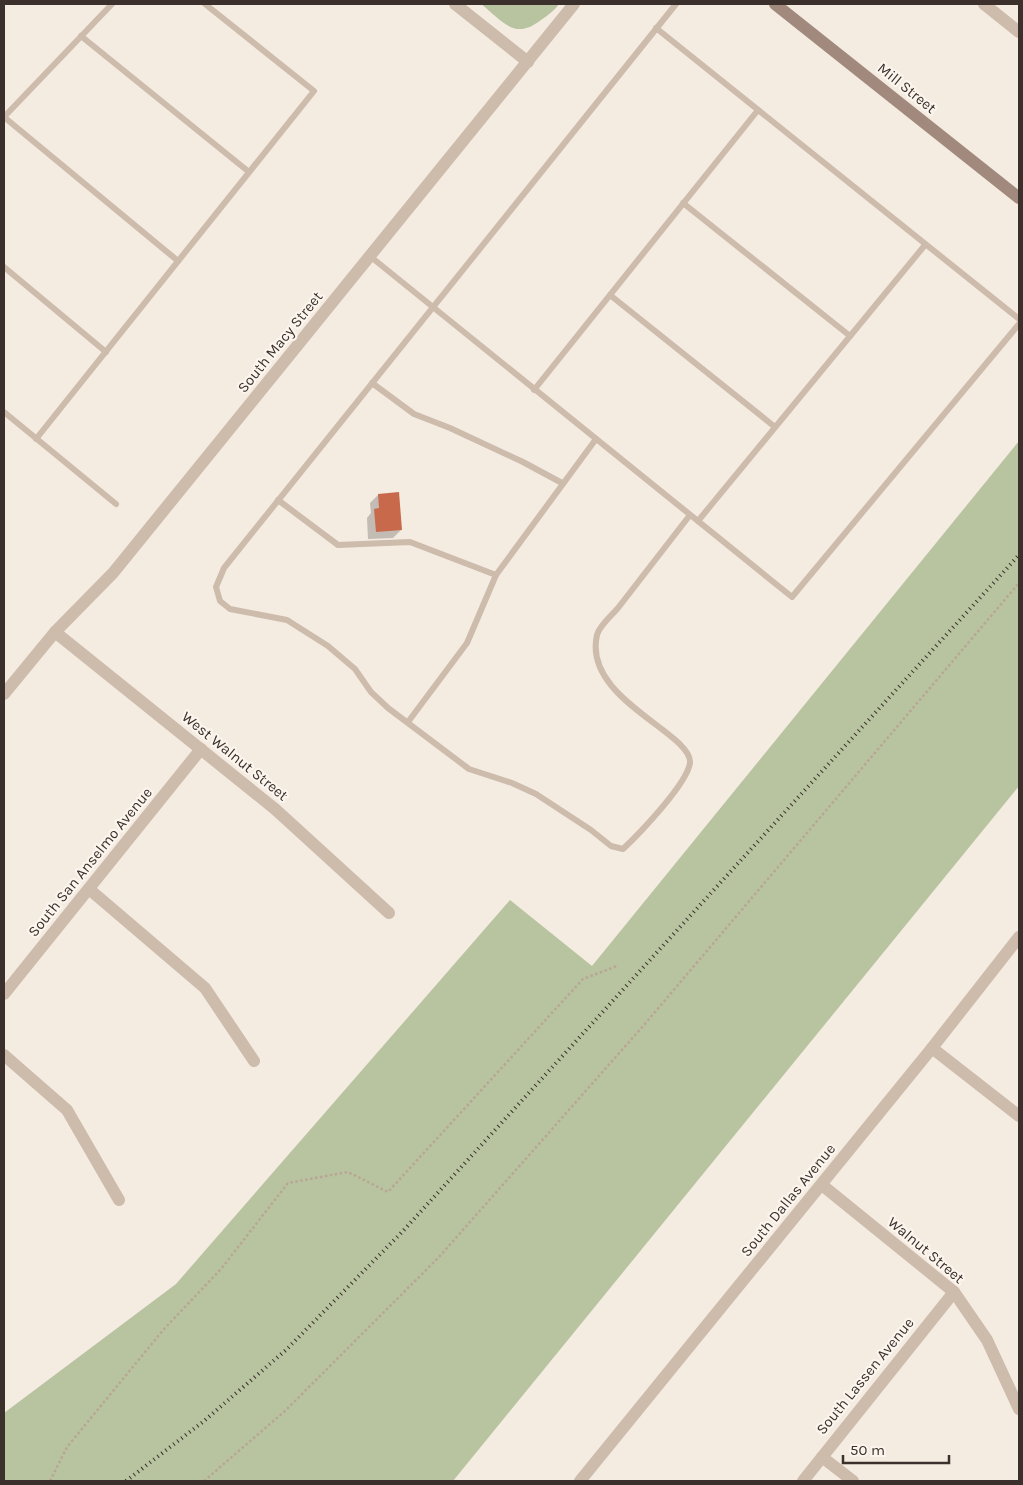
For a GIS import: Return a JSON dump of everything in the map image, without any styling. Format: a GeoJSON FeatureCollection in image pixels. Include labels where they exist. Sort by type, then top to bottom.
{"type":"FeatureCollection","features":[{"type":"Feature","properties":{"kind":"main road","name":"Mill Street"},"geometry":{"type":"LineString","coordinates":[[775,4],[1019,198]]}},
{"type":"Feature","properties":{"kind":"street"},"geometry":{"type":"LineString","coordinates":[[455,4],[528,62]]}},
{"type":"Feature","properties":{"kind":"street","name":"South Macy Street"},"geometry":{"type":"LineString","coordinates":[[4,694],[55,632],[113,574],[574,4]]}},
{"type":"Feature","properties":{"kind":"street"},"geometry":{"type":"LineString","coordinates":[[984,4],[1019,32]]}},
{"type":"Feature","properties":{"kind":"street","name":"West Walnut Street"},"geometry":{"type":"LineString","coordinates":[[55,632],[275,808],[389,912]]}},
{"type":"Feature","properties":{"kind":"street","name":"South San Anselmo Avenue"},"geometry":{"type":"LineString","coordinates":[[4,994],[200,749]]}},
{"type":"Feature","properties":{"kind":"street"},"geometry":{"type":"LineString","coordinates":[[89,889],[205,988],[254,1061]]}},
{"type":"Feature","properties":{"kind":"street","name":"South Dallas Avenue"},"geometry":{"type":"LineString","coordinates":[[580,1481],[822,1185],[1019,937]]}},
{"type":"Feature","properties":{"kind":"street"},"geometry":{"type":"LineString","coordinates":[[932,1048],[1019,1116]]}},
{"type":"Feature","properties":{"kind":"street"},"geometry":{"type":"LineString","coordinates":[[4,1056],[67,1110],[119,1200]]}},
{"type":"Feature","properties":{"kind":"street","name":"Walnut Street"},"geometry":{"type":"LineString","coordinates":[[822,1185],[954,1292],[987,1340],[1019,1409]]}},
{"type":"Feature","properties":{"kind":"street","name":"South Lassen Avenue"},"geometry":{"type":"LineString","coordinates":[[803,1481],[954,1292]]}},
{"type":"Feature","properties":{"kind":"street"},"geometry":{"type":"LineString","coordinates":[[822,1457],[853,1481]]}},
{"type":"Feature","properties":{"kind":"lane"},"geometry":{"type":"LineString","coordinates":[[112,4],[4,117],[178,261]]}},
{"type":"Feature","properties":{"kind":"lane"},"geometry":{"type":"LineString","coordinates":[[36,439],[314,91],[205,4]]}},
{"type":"Feature","properties":{"kind":"lane"},"geometry":{"type":"LineString","coordinates":[[676,4],[432,306],[224,568],[216,586],[220,601],[230,610],[287,620],[328,646],[355,669],[371,692],[388,708],[469,770],[512,783],[536,794],[611,846],[623,849],[640,834],[686,776],[690,762],[688,754],[678,743],[616,692],[602,674],[597,659],[597,634],[690,515]]}},
{"type":"Feature","properties":{"kind":"lane"},"geometry":{"type":"LineString","coordinates":[[656,28],[1019,319]]}},
{"type":"Feature","properties":{"kind":"lane"},"geometry":{"type":"LineString","coordinates":[[81,36],[249,172]]}},
{"type":"Feature","properties":{"kind":"lane"},"geometry":{"type":"LineString","coordinates":[[534,390],[758,110]]}},
{"type":"Feature","properties":{"kind":"lane"},"geometry":{"type":"LineString","coordinates":[[683,203],[850,336]]}},
{"type":"Feature","properties":{"kind":"lane"},"geometry":{"type":"LineString","coordinates":[[698,521],[925,245]]}},
{"type":"Feature","properties":{"kind":"lane"},"geometry":{"type":"LineString","coordinates":[[370,257],[792,597],[1019,324]]}},
{"type":"Feature","properties":{"kind":"lane"},"geometry":{"type":"LineString","coordinates":[[4,266],[106,352]]}},
{"type":"Feature","properties":{"kind":"lane"},"geometry":{"type":"LineString","coordinates":[[610,295],[775,427]]}},
{"type":"Feature","properties":{"kind":"lane"},"geometry":{"type":"LineString","coordinates":[[372,383],[414,414],[515,458],[562,483]]}},
{"type":"Feature","properties":{"kind":"lane"},"geometry":{"type":"LineString","coordinates":[[4,412],[116,504]]}},
{"type":"Feature","properties":{"kind":"lane"},"geometry":{"type":"LineString","coordinates":[[408,722],[467,643],[496,575],[596,439]]}},
{"type":"Feature","properties":{"kind":"lane"},"geometry":{"type":"LineString","coordinates":[[278,500],[338,546],[410,542],[496,575]]}},
{"type":"Feature","properties":{"kind":"path"},"geometry":{"type":"LineString","coordinates":[[204,1481],[285,1411],[439,1257],[644,1025],[1019,583]]}},
{"type":"Feature","properties":{"kind":"path"},"geometry":{"type":"LineString","coordinates":[[50,1481],[67,1448],[164,1329],[222,1270],[288,1183],[348,1172],[388,1192],[583,979],[617,966]]}},
{"type":"Feature","properties":{"kind":"green space"},"geometry":{"type":"Polygon","coordinates":[[[481,4],[559,4],[553,11],[532,26],[516,29],[503,22],[481,4]]]}},
{"type":"Feature","properties":{"kind":"green space"},"geometry":{"type":"Polygon","coordinates":[[[1019,441],[1019,786],[453,1481],[4,1481],[4,1413],[176,1284],[510,900],[592,966],[1019,441]]]}},
{"type":"Feature","properties":{"kind":"building"},"geometry":{"type":"Polygon","coordinates":[[[399,492],[402,530],[376,532],[374,509],[379,508],[378,494],[399,492]]]}},
{"type":"Feature","properties":{"kind":"railway"},"geometry":{"type":"LineString","coordinates":[[126,1481],[204,1421],[286,1350],[403,1231],[1019,555]]}}]}
